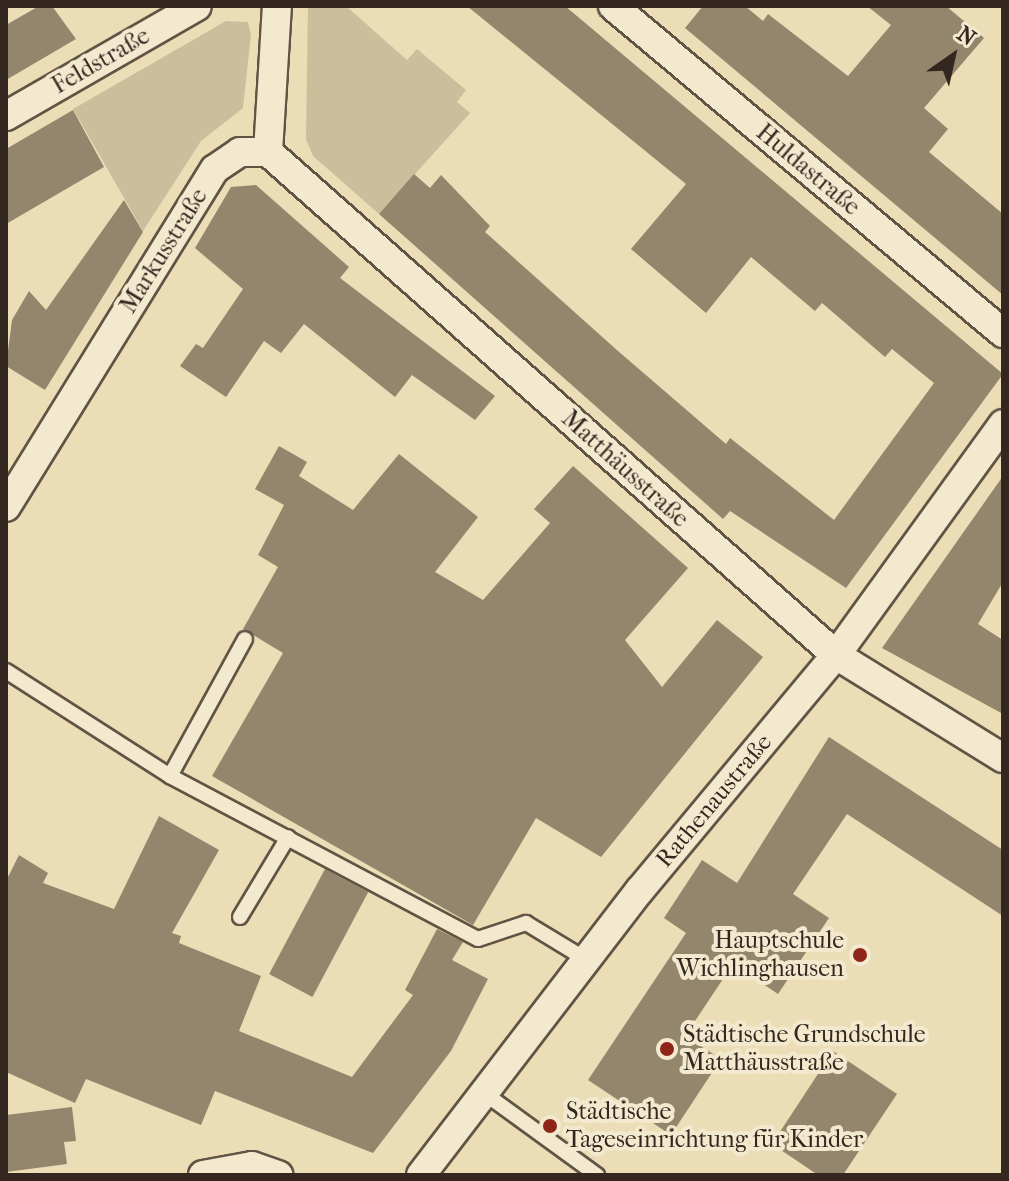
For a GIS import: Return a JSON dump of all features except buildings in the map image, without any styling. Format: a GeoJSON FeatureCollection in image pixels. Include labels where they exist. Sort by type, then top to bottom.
{"type":"FeatureCollection","features":[{"type":"Feature","properties":{"kind":"street","name":"Feldstraße"},"geometry":{"type":"LineString","coordinates":[[6,116],[197,6]]}},
{"type":"Feature","properties":{"kind":"street"},"geometry":{"type":"LineString","coordinates":[[268,152],[277,6]]}},
{"type":"Feature","properties":{"kind":"street","name":"Huldastraße"},"geometry":{"type":"LineString","coordinates":[[613,6],[1003,333]]}},
{"type":"Feature","properties":{"kind":"street","name":"Markusstraße"},"geometry":{"type":"LineString","coordinates":[[6,507],[215,169],[240,152],[268,152]]}},
{"type":"Feature","properties":{"kind":"street","name":"Matthäusstraße"},"geometry":{"type":"LineString","coordinates":[[268,152],[836,655],[1003,758]]}},
{"type":"Feature","properties":{"kind":"street","name":"Rathenaustraße"},"geometry":{"type":"LineString","coordinates":[[421,1175],[587,960],[836,655],[1003,424]]}},
{"type":"Feature","properties":{"kind":"street"},"geometry":{"type":"LineString","coordinates":[[203,1175],[252,1166],[278,1175]]}},
{"type":"Feature","properties":{"kind":"lane"},"geometry":{"type":"LineString","coordinates":[[170,776],[245,639]]}},
{"type":"Feature","properties":{"kind":"lane"},"geometry":{"type":"LineString","coordinates":[[6,671],[170,776],[478,939],[526,923],[587,960]]}},
{"type":"Feature","properties":{"kind":"lane"},"geometry":{"type":"LineString","coordinates":[[240,917],[288,837]]}},
{"type":"Feature","properties":{"kind":"lane"},"geometry":{"type":"LineString","coordinates":[[484,1093],[597,1175]]}},
{"type":"Feature","properties":{"kind":"shaded area"},"geometry":{"type":"Polygon","coordinates":[[[308,6],[346,6],[407,60],[417,49],[466,90],[457,102],[470,113],[379,214],[313,156],[306,139],[308,6]]]}},
{"type":"Feature","properties":{"kind":"shaded area"},"geometry":{"type":"Polygon","coordinates":[[[226,21],[248,22],[251,35],[243,108],[201,141],[143,231],[73,109],[226,21]]]}},
{"type":"Feature","properties":{"kind":"place","name":"Hauptschule Wichlinghausen"},"geometry":{"type":"Point","coordinates":[860,955]}},
{"type":"Feature","properties":{"kind":"place","name":"Städtische Grundschule Matthäusstraße"},"geometry":{"type":"Point","coordinates":[667,1049]}},
{"type":"Feature","properties":{"kind":"place","name":"Städtische Tageseinrichtung für Kinder"},"geometry":{"type":"Point","coordinates":[550,1126]}}]}
